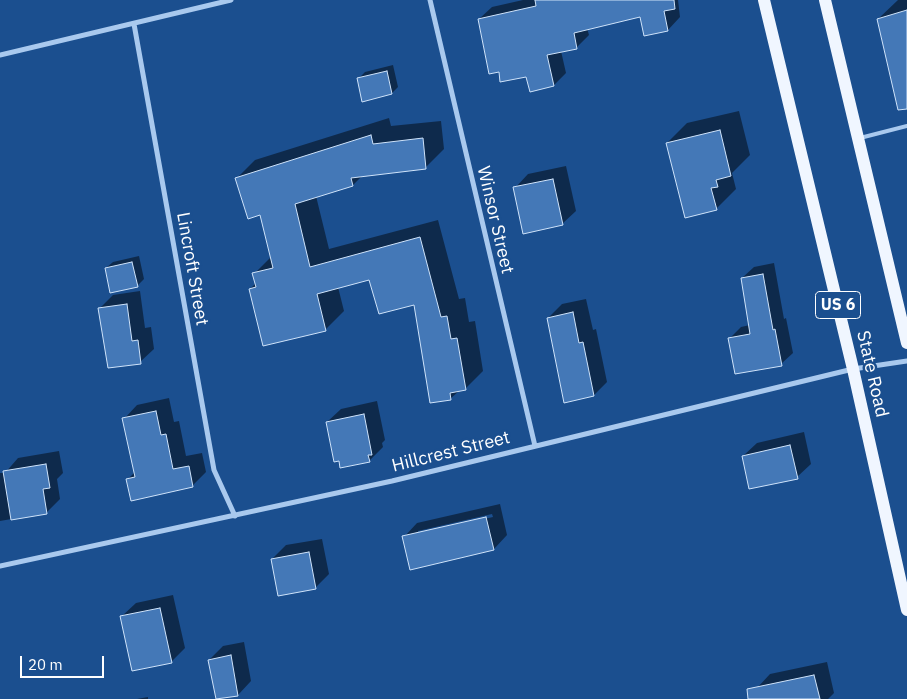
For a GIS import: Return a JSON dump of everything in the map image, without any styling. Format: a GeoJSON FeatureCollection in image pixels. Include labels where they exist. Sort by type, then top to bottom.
{"type":"FeatureCollection","features":[{"type":"Feature","properties":{"kind":"main road","name":"State Road"},"geometry":{"type":"LineString","coordinates":[[764,0],[853,369],[907,610]]}},
{"type":"Feature","properties":{"kind":"main road"},"geometry":{"type":"LineString","coordinates":[[825,0],[907,343]]}},
{"type":"Feature","properties":{"kind":"street"},"geometry":{"type":"LineString","coordinates":[[0,55],[231,0]]}},
{"type":"Feature","properties":{"kind":"street","name":"Winsor Street"},"geometry":{"type":"LineString","coordinates":[[430,0],[535,446]]}},
{"type":"Feature","properties":{"kind":"street","name":"Lincroft Street"},"geometry":{"type":"LineString","coordinates":[[134,24],[214,470],[235,516]]}},
{"type":"Feature","properties":{"kind":"street","name":"Hillcrest Street"},"geometry":{"type":"LineString","coordinates":[[0,566],[392,481],[853,369],[907,361]]}},
{"type":"Feature","properties":{"kind":"lane"},"geometry":{"type":"LineString","coordinates":[[858,139],[907,126]]}},
{"type":"Feature","properties":{"kind":"building"},"geometry":{"type":"Polygon","coordinates":[[[535,0],[674,0],[675,9],[664,11],[668,31],[644,36],[640,17],[574,33],[577,49],[547,55],[554,86],[530,92],[526,77],[500,82],[499,72],[489,74],[478,19],[536,6],[535,0]]]}},
{"type":"Feature","properties":{"kind":"building"},"geometry":{"type":"Polygon","coordinates":[[[907,10],[907,109],[898,110],[877,19],[907,10]]]}},
{"type":"Feature","properties":{"kind":"building"},"geometry":{"type":"Polygon","coordinates":[[[387,71],[392,94],[362,102],[357,78],[387,71]]]}},
{"type":"Feature","properties":{"kind":"building"},"geometry":{"type":"Polygon","coordinates":[[[720,130],[731,176],[716,180],[718,187],[711,188],[717,210],[685,218],[666,143],[720,130]]]}},
{"type":"Feature","properties":{"kind":"building"},"geometry":{"type":"Polygon","coordinates":[[[371,135],[373,144],[423,138],[426,169],[351,178],[353,186],[295,204],[310,267],[420,237],[441,317],[447,316],[451,339],[457,338],[466,390],[450,393],[451,400],[430,403],[414,305],[379,314],[369,280],[317,294],[326,331],[263,346],[249,289],[256,287],[252,273],[273,268],[260,215],[248,219],[235,178],[371,135]]]}},
{"type":"Feature","properties":{"kind":"building"},"geometry":{"type":"Polygon","coordinates":[[[553,179],[563,225],[523,234],[513,187],[553,179]]]}},
{"type":"Feature","properties":{"kind":"building"},"geometry":{"type":"Polygon","coordinates":[[[132,262],[138,287],[110,293],[105,268],[132,262]]]}},
{"type":"Feature","properties":{"kind":"building"},"geometry":{"type":"Polygon","coordinates":[[[763,274],[773,330],[775,329],[782,366],[735,374],[728,338],[750,334],[741,278],[763,274]]]}},
{"type":"Feature","properties":{"kind":"building"},"geometry":{"type":"Polygon","coordinates":[[[127,304],[132,341],[138,340],[141,364],[108,368],[98,308],[127,304]]]}},
{"type":"Feature","properties":{"kind":"building"},"geometry":{"type":"Polygon","coordinates":[[[573,312],[579,343],[583,342],[594,396],[564,403],[547,318],[573,312]]]}},
{"type":"Feature","properties":{"kind":"building"},"geometry":{"type":"Polygon","coordinates":[[[156,411],[161,435],[166,434],[173,469],[189,466],[193,487],[131,501],[126,479],[135,477],[122,418],[156,411]]]}},
{"type":"Feature","properties":{"kind":"building"},"geometry":{"type":"Polygon","coordinates":[[[364,414],[372,455],[368,455],[370,462],[340,468],[339,461],[334,462],[326,422],[364,414]]]}},
{"type":"Feature","properties":{"kind":"building"},"geometry":{"type":"Polygon","coordinates":[[[790,445],[798,479],[749,489],[742,456],[790,445]]]}},
{"type":"Feature","properties":{"kind":"building"},"geometry":{"type":"Polygon","coordinates":[[[46,464],[50,488],[43,489],[47,514],[11,520],[3,471],[46,464]]]}},
{"type":"Feature","properties":{"kind":"building"},"geometry":{"type":"Polygon","coordinates":[[[486,517],[494,550],[410,570],[402,536],[486,517]]]}},
{"type":"Feature","properties":{"kind":"building"},"geometry":{"type":"Polygon","coordinates":[[[309,552],[316,589],[278,596],[271,559],[309,552]]]}},
{"type":"Feature","properties":{"kind":"building"},"geometry":{"type":"Polygon","coordinates":[[[160,608],[172,663],[132,671],[120,616],[160,608]]]}},
{"type":"Feature","properties":{"kind":"building"},"geometry":{"type":"Polygon","coordinates":[[[231,655],[238,696],[216,699],[208,660],[231,655]]]}},
{"type":"Feature","properties":{"kind":"building"},"geometry":{"type":"Polygon","coordinates":[[[814,675],[820,699],[748,699],[747,689],[814,675]]]}}]}
